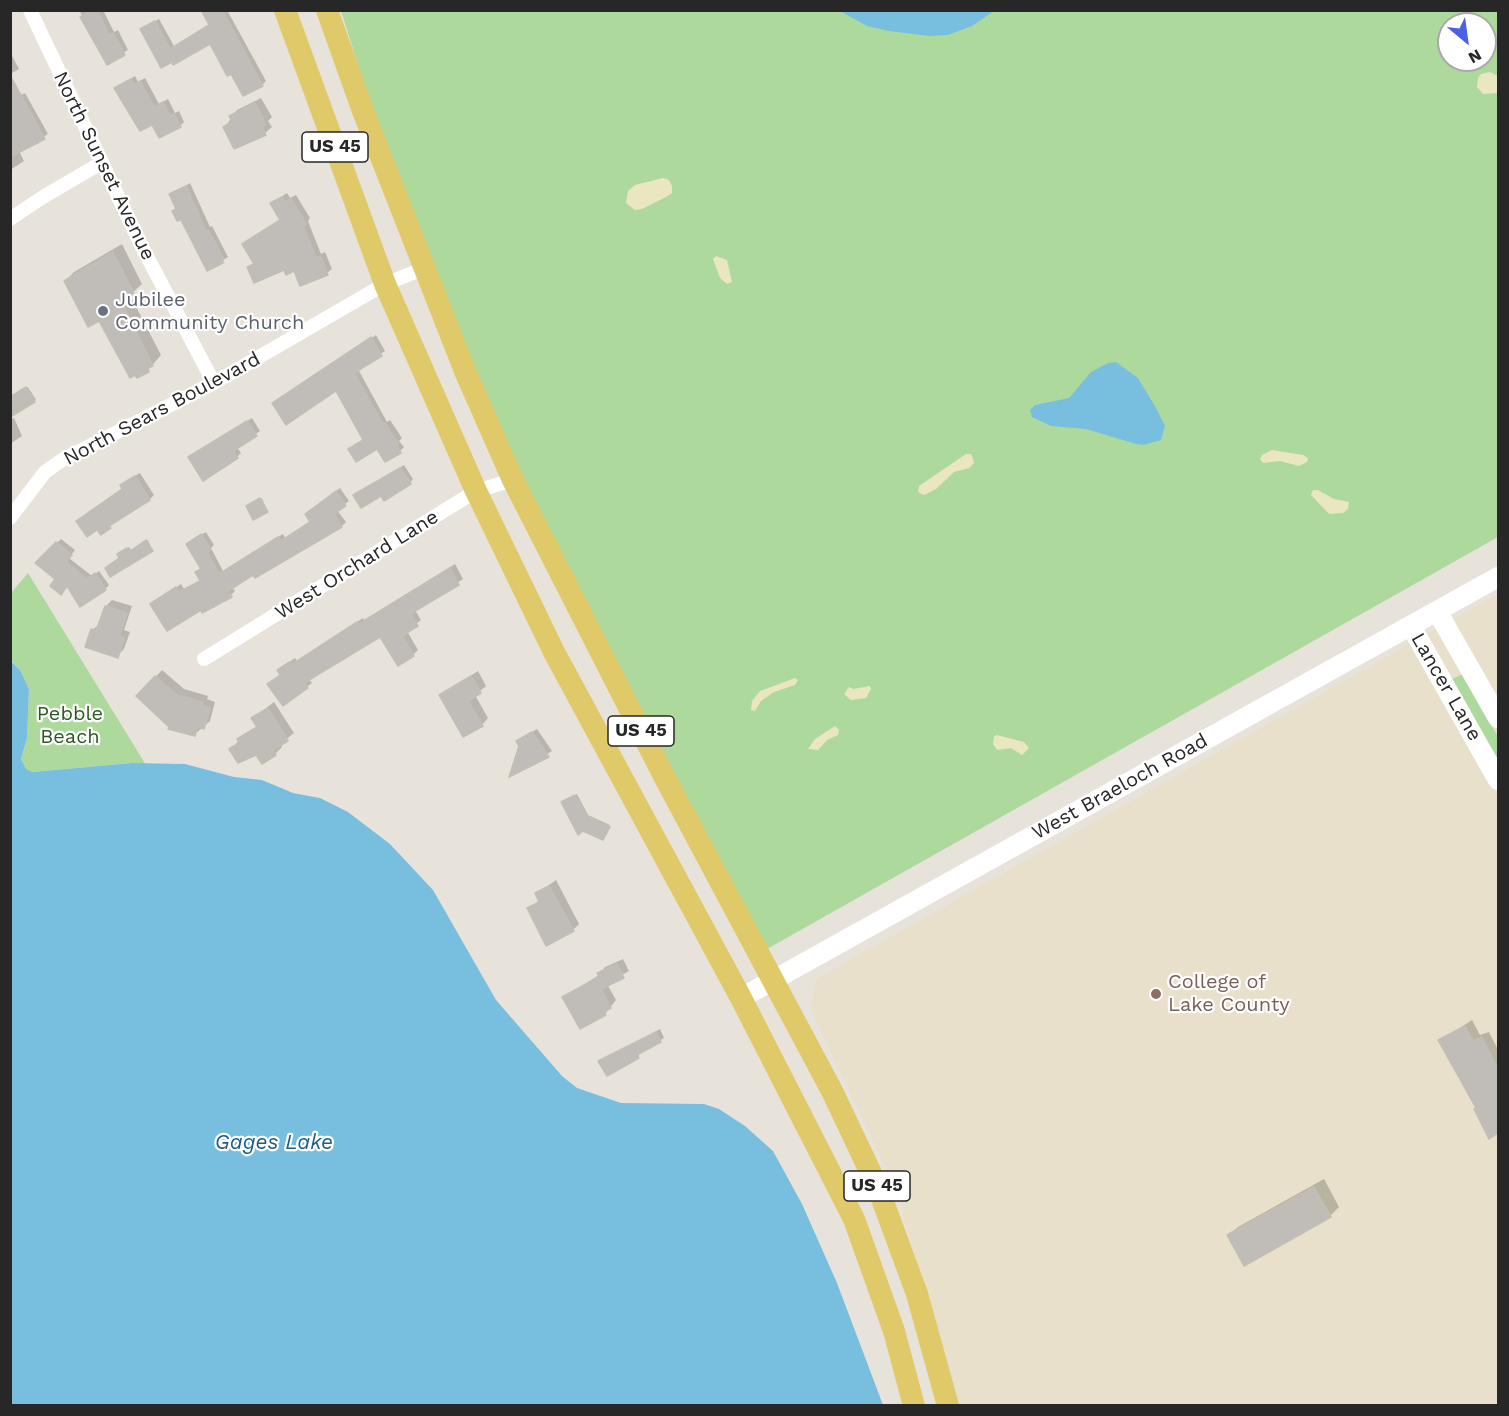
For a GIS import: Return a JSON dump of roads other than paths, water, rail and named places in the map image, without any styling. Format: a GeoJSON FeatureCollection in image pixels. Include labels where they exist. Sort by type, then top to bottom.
{"type":"FeatureCollection","features":[{"type":"Feature","properties":{"kind":"main road","name":"US 45"},"geometry":{"type":"LineString","coordinates":[[285,10],[385,284],[476,491],[555,652],[741,998],[854,1219],[894,1331],[914,1406]]}},
{"type":"Feature","properties":{"kind":"main road","name":"US 45"},"geometry":{"type":"LineString","coordinates":[[327,10],[465,371],[513,480],[654,757],[832,1090],[878,1188],[916,1294],[948,1406]]}},
{"type":"Feature","properties":{"kind":"street","name":"North Sunset Avenue"},"geometry":{"type":"LineString","coordinates":[[30,10],[101,163],[214,383]]}},
{"type":"Feature","properties":{"kind":"street"},"geometry":{"type":"LineString","coordinates":[[10,219],[101,163]]}},
{"type":"Feature","properties":{"kind":"street","name":"North Sears Boulevard"},"geometry":{"type":"LineString","coordinates":[[10,518],[45,472],[62,460],[214,383],[385,284],[425,268]]}},
{"type":"Feature","properties":{"kind":"street","name":"West Orchard Lane"},"geometry":{"type":"LineString","coordinates":[[204,659],[476,491],[513,480]]}},
{"type":"Feature","properties":{"kind":"street","name":"West Braeloch Road"},"geometry":{"type":"LineString","coordinates":[[741,998],[1498,577]]}},
{"type":"Feature","properties":{"kind":"street","name":"Lancer Lane"},"geometry":{"type":"LineString","coordinates":[[1437,611],[1498,718]]}},
{"type":"Feature","properties":{"kind":"street","name":"Lancer Lane"},"geometry":{"type":"LineString","coordinates":[[1411,626],[1498,780]]}},
{"type":"Feature","properties":{"kind":"water"},"geometry":{"type":"Polygon","coordinates":[[[840,11],[994,11],[972,26],[948,35],[929,36],[867,26],[840,11]]]}},
{"type":"Feature","properties":{"kind":"water"},"geometry":{"type":"Polygon","coordinates":[[[1116,362],[1138,378],[1156,408],[1165,426],[1161,440],[1143,445],[1136,444],[1086,429],[1051,426],[1032,417],[1030,410],[1035,405],[1069,398],[1091,372],[1108,363],[1116,362]]]}},
{"type":"Feature","properties":{"kind":"water","name":"Gages Lake"},"geometry":{"type":"Polygon","coordinates":[[[10,660],[20,670],[29,689],[27,738],[21,759],[26,769],[32,772],[132,763],[185,764],[234,777],[262,780],[293,793],[320,798],[348,812],[390,844],[433,890],[496,1000],[562,1076],[577,1088],[621,1103],[704,1104],[719,1109],[745,1126],[773,1151],[802,1204],[837,1283],[883,1405],[11,1405],[10,660]]]}},
{"type":"Feature","properties":{"kind":"place","name":"Jubilee Community Church"},"geometry":{"type":"Point","coordinates":[103,311]}},
{"type":"Feature","properties":{"kind":"place","name":"College of Lake County"},"geometry":{"type":"Point","coordinates":[1156,994]}},
{"type":"Feature","properties":{"kind":"park label","name":"Pebble Beach"},"geometry":{"type":"Point","coordinates":[70,726]}}]}
